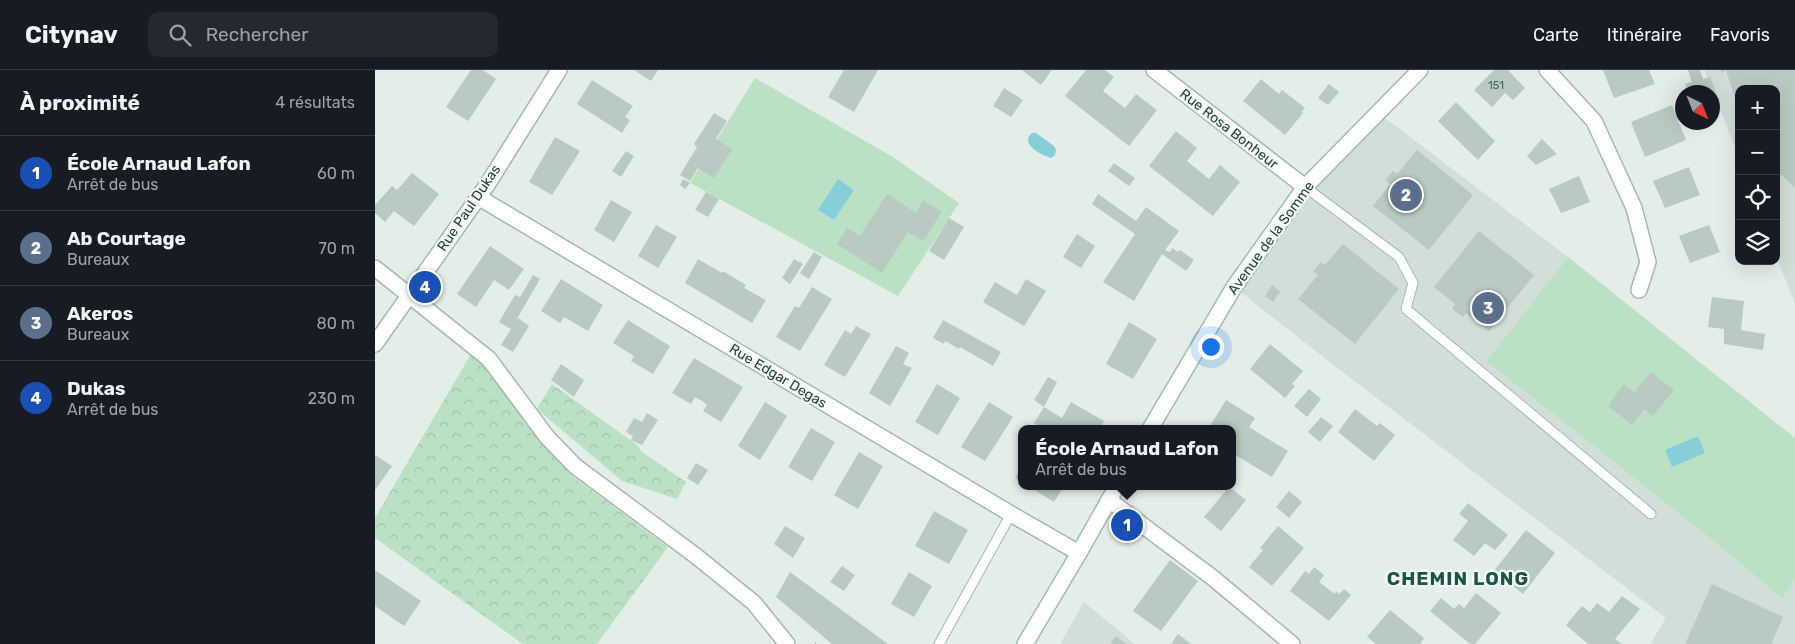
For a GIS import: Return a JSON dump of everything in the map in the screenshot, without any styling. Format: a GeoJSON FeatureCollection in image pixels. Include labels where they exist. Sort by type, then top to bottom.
{"type":"FeatureCollection","features":[{"type":"Feature","properties":{"kind":"street","name":"Rue Paul Dukas"},"geometry":{"type":"LineString","coordinates":[[375,344],[478,197],[559,70]]}},
{"type":"Feature","properties":{"kind":"street","name":"Rue Rosa Bonheur"},"geometry":{"type":"LineString","coordinates":[[1154,70],[1305,187]]}},
{"type":"Feature","properties":{"kind":"street","name":"Avenue de la Somme"},"geometry":{"type":"LineString","coordinates":[[1152,425],[1234,287],[1305,187],[1420,70]]}},
{"type":"Feature","properties":{"kind":"street"},"geometry":{"type":"LineString","coordinates":[[1547,70],[1594,121],[1634,208],[1648,262],[1639,290]]}},
{"type":"Feature","properties":{"kind":"street","name":"Rue Edgar Degas"},"geometry":{"type":"LineString","coordinates":[[478,197],[1079,553]]}},
{"type":"Feature","properties":{"kind":"street"},"geometry":{"type":"LineString","coordinates":[[375,268],[489,359],[547,437],[575,466],[696,556],[754,603],[787,644]]}},
{"type":"Feature","properties":{"kind":"street"},"geometry":{"type":"LineString","coordinates":[[1025,644],[1115,490]]}},
{"type":"Feature","properties":{"kind":"street"},"geometry":{"type":"LineString","coordinates":[[1109,500],[1213,578],[1292,644]]}},
{"type":"Feature","properties":{"kind":"lane"},"geometry":{"type":"LineString","coordinates":[[1305,187],[1399,257],[1413,283],[1406,309],[1651,514]]}},
{"type":"Feature","properties":{"kind":"lane"},"geometry":{"type":"LineString","coordinates":[[939,644],[1011,514]]}},
{"type":"Feature","properties":{"kind":"shaded area"},"geometry":{"type":"Polygon","coordinates":[[[1705,70],[1795,70],[1795,304],[1780,265],[1780,85],[1735,85],[1735,148],[1720,109],[1720,85],[1711,85],[1705,70]]]}},
{"type":"Feature","properties":{"kind":"shaded area"},"geometry":{"type":"Polygon","coordinates":[[[1377,112],[1568,257],[1486,361],[1721,547],[1782,599],[1795,579],[1795,644],[1650,644],[1666,618],[1234,287],[1248,267],[1377,112]]]}},
{"type":"Feature","properties":{"kind":"shaded area"},"geometry":{"type":"Polygon","coordinates":[[[1084,602],[1135,644],[1060,644],[1084,602]]]}},
{"type":"Feature","properties":{"kind":"green space"},"geometry":{"type":"Polygon","coordinates":[[[755,78],[893,157],[959,203],[898,296],[690,183],[755,78]]]}},
{"type":"Feature","properties":{"kind":"green space"},"geometry":{"type":"Polygon","coordinates":[[[1568,257],[1795,438],[1795,579],[1782,599],[1721,547],[1486,361],[1568,257]]]}},
{"type":"Feature","properties":{"kind":"green space"},"geometry":{"type":"Polygon","coordinates":[[[471,354],[480,361],[575,478],[668,547],[597,644],[523,644],[375,538],[375,518],[471,354]]]}},
{"type":"Feature","properties":{"kind":"green space"},"geometry":{"type":"Polygon","coordinates":[[[552,384],[637,445],[642,452],[686,482],[677,499],[622,481],[537,409],[552,384]]]}},
{"type":"Feature","properties":{"kind":"water"},"geometry":{"type":"Polygon","coordinates":[[[1032,133],[1036,133],[1054,146],[1056,150],[1055,155],[1051,158],[1033,148],[1028,141],[1032,133]]]}},
{"type":"Feature","properties":{"kind":"water"},"geometry":{"type":"Polygon","coordinates":[[[838,179],[854,190],[834,220],[818,210],[838,179]]]}},
{"type":"Feature","properties":{"kind":"water"},"geometry":{"type":"Polygon","coordinates":[[[1698,436],[1705,453],[1672,467],[1665,450],[1698,436]]]}},
{"type":"Feature","properties":{"kind":"building"},"geometry":{"type":"Polygon","coordinates":[[[471,70],[483,70],[496,79],[468,121],[446,107],[471,70]]]}},
{"type":"Feature","properties":{"kind":"building"},"geometry":{"type":"Polygon","coordinates":[[[634,70],[658,70],[651,81],[634,70]]]}},
{"type":"Feature","properties":{"kind":"building"},"geometry":{"type":"Polygon","coordinates":[[[844,70],[878,70],[854,112],[828,97],[844,70]]]}},
{"type":"Feature","properties":{"kind":"building"},"geometry":{"type":"Polygon","coordinates":[[[1022,70],[1052,70],[1041,85],[1022,70]]]}},
{"type":"Feature","properties":{"kind":"building"},"geometry":{"type":"Polygon","coordinates":[[[1086,70],[1105,70],[1114,77],[1103,91],[1125,108],[1136,94],[1157,110],[1129,146],[1065,96],[1086,70]]]}},
{"type":"Feature","properties":{"kind":"building"},"geometry":{"type":"Polygon","coordinates":[[[1494,70],[1508,70],[1525,88],[1513,100],[1505,93],[1492,107],[1474,90],[1494,70]]]}},
{"type":"Feature","properties":{"kind":"building"},"geometry":{"type":"Polygon","coordinates":[[[1603,70],[1649,70],[1655,84],[1614,98],[1603,70]]]}},
{"type":"Feature","properties":{"kind":"building"},"geometry":{"type":"Polygon","coordinates":[[[1688,70],[1700,70],[1703,79],[1710,77],[1713,85],[1685,85],[1692,82],[1688,70]]]}},
{"type":"Feature","properties":{"kind":"building"},"geometry":{"type":"Polygon","coordinates":[[[1726,70],[1795,70],[1795,188],[1782,175],[1780,176],[1780,85],[1735,85],[1735,98],[1726,70]]]}},
{"type":"Feature","properties":{"kind":"building"},"geometry":{"type":"Polygon","coordinates":[[[1261,79],[1279,94],[1282,90],[1305,108],[1285,135],[1243,101],[1261,79]]]}},
{"type":"Feature","properties":{"kind":"building"},"geometry":{"type":"Polygon","coordinates":[[[592,80],[633,106],[625,117],[630,120],[622,133],[577,104],[592,80]]]}},
{"type":"Feature","properties":{"kind":"building"},"geometry":{"type":"Polygon","coordinates":[[[1329,84],[1339,92],[1328,105],[1318,98],[1329,84]]]}},
{"type":"Feature","properties":{"kind":"building"},"geometry":{"type":"Polygon","coordinates":[[[1004,88],[1023,100],[1011,117],[993,106],[1004,88]]]}},
{"type":"Feature","properties":{"kind":"building"},"geometry":{"type":"Polygon","coordinates":[[[1456,102],[1495,141],[1478,160],[1438,121],[1456,102]]]}},
{"type":"Feature","properties":{"kind":"building"},"geometry":{"type":"Polygon","coordinates":[[[1672,105],[1675,112],[1675,130],[1682,130],[1686,140],[1645,157],[1631,122],[1672,105]]]}},
{"type":"Feature","properties":{"kind":"building"},"geometry":{"type":"Polygon","coordinates":[[[714,113],[727,121],[716,139],[732,149],[714,178],[698,168],[690,181],[680,175],[697,147],[694,144],[714,113]]]}},
{"type":"Feature","properties":{"kind":"building"},"geometry":{"type":"Polygon","coordinates":[[[1176,131],[1197,148],[1187,161],[1209,179],[1220,165],[1240,182],[1213,216],[1149,166],[1176,131]]]}},
{"type":"Feature","properties":{"kind":"building"},"geometry":{"type":"Polygon","coordinates":[[[555,137],[580,151],[552,195],[529,182],[555,137]]]}},
{"type":"Feature","properties":{"kind":"building"},"geometry":{"type":"Polygon","coordinates":[[[1542,139],[1557,154],[1536,165],[1527,156],[1542,139]]]}},
{"type":"Feature","properties":{"kind":"building"},"geometry":{"type":"Polygon","coordinates":[[[1417,150],[1473,195],[1429,250],[1373,206],[1390,184],[1385,180],[1393,171],[1397,174],[1417,150]]]}},
{"type":"Feature","properties":{"kind":"building"},"geometry":{"type":"Polygon","coordinates":[[[626,151],[634,156],[621,177],[612,171],[626,151]]]}},
{"type":"Feature","properties":{"kind":"building"},"geometry":{"type":"Polygon","coordinates":[[[1114,163],[1135,178],[1129,186],[1108,171],[1114,163]]]}},
{"type":"Feature","properties":{"kind":"building"},"geometry":{"type":"Polygon","coordinates":[[[1689,167],[1700,195],[1665,208],[1653,181],[1689,167]]]}},
{"type":"Feature","properties":{"kind":"building"},"geometry":{"type":"Polygon","coordinates":[[[412,173],[439,194],[414,226],[394,211],[385,222],[375,213],[375,205],[392,186],[397,190],[412,173]]]}},
{"type":"Feature","properties":{"kind":"building"},"geometry":{"type":"Polygon","coordinates":[[[1579,176],[1590,202],[1561,213],[1549,189],[1579,176]]]}},
{"type":"Feature","properties":{"kind":"building"},"geometry":{"type":"Polygon","coordinates":[[[683,179],[690,183],[685,189],[680,185],[683,179]]]}},
{"type":"Feature","properties":{"kind":"building"},"geometry":{"type":"Polygon","coordinates":[[[706,192],[719,199],[708,217],[695,210],[706,192]]]}},
{"type":"Feature","properties":{"kind":"building"},"geometry":{"type":"Polygon","coordinates":[[[887,194],[916,213],[923,200],[942,212],[923,241],[908,232],[882,273],[837,244],[847,228],[860,236],[887,194]]]}},
{"type":"Feature","properties":{"kind":"building"},"geometry":{"type":"Polygon","coordinates":[[[1098,194],[1136,221],[1146,207],[1179,231],[1165,250],[1170,252],[1172,248],[1178,252],[1180,250],[1194,260],[1186,271],[1162,254],[1134,301],[1103,282],[1135,234],[1092,204],[1098,194]]]}},
{"type":"Feature","properties":{"kind":"building"},"geometry":{"type":"Polygon","coordinates":[[[611,200],[632,212],[614,242],[594,230],[611,200]]]}},
{"type":"Feature","properties":{"kind":"building"},"geometry":{"type":"Polygon","coordinates":[[[949,218],[964,227],[944,260],[929,251],[949,218]]]}},
{"type":"Feature","properties":{"kind":"building"},"geometry":{"type":"Polygon","coordinates":[[[656,225],[677,237],[658,268],[638,256],[656,225]]]}},
{"type":"Feature","properties":{"kind":"building"},"geometry":{"type":"Polygon","coordinates":[[[1709,225],[1720,252],[1690,263],[1679,236],[1709,225]]]}},
{"type":"Feature","properties":{"kind":"building"},"geometry":{"type":"Polygon","coordinates":[[[1479,231],[1534,275],[1489,331],[1466,313],[1463,317],[1452,309],[1455,304],[1434,287],[1479,231]]]}},
{"type":"Feature","properties":{"kind":"building"},"geometry":{"type":"Polygon","coordinates":[[[1077,234],[1095,246],[1081,268],[1063,257],[1077,234]]]}},
{"type":"Feature","properties":{"kind":"building"},"geometry":{"type":"Polygon","coordinates":[[[1343,244],[1399,289],[1355,344],[1298,299],[1318,275],[1313,271],[1321,262],[1325,265],[1343,244]]]}},
{"type":"Feature","properties":{"kind":"building"},"geometry":{"type":"Polygon","coordinates":[[[490,246],[524,269],[509,290],[494,280],[476,307],[457,294],[490,246]]]}},
{"type":"Feature","properties":{"kind":"building"},"geometry":{"type":"Polygon","coordinates":[[[814,252],[822,257],[809,279],[800,273],[814,252]]]}},
{"type":"Feature","properties":{"kind":"building"},"geometry":{"type":"Polygon","coordinates":[[[698,259],[722,273],[723,271],[746,285],[744,288],[766,300],[752,323],[685,283],[698,259]]]}},
{"type":"Feature","properties":{"kind":"building"},"geometry":{"type":"Polygon","coordinates":[[[794,259],[803,264],[790,284],[782,278],[794,259]]]}},
{"type":"Feature","properties":{"kind":"building"},"geometry":{"type":"Polygon","coordinates":[[[533,275],[540,279],[514,324],[518,318],[529,326],[513,352],[501,345],[511,329],[499,322],[515,295],[520,297],[533,275]]]}},
{"type":"Feature","properties":{"kind":"building"},"geometry":{"type":"Polygon","coordinates":[[[561,279],[603,305],[588,331],[564,317],[560,323],[541,311],[561,279]]]}},
{"type":"Feature","properties":{"kind":"building"},"geometry":{"type":"Polygon","coordinates":[[[1026,279],[1046,291],[1024,326],[983,302],[995,282],[1017,295],[1026,279]]]}},
{"type":"Feature","properties":{"kind":"building"},"geometry":{"type":"Polygon","coordinates":[[[1272,285],[1280,292],[1273,302],[1265,296],[1272,285]]]}},
{"type":"Feature","properties":{"kind":"building"},"geometry":{"type":"Polygon","coordinates":[[[812,287],[832,299],[800,351],[776,337],[795,306],[799,308],[812,287]]]}},
{"type":"Feature","properties":{"kind":"building"},"geometry":{"type":"Polygon","coordinates":[[[1712,297],[1744,301],[1741,330],[1765,334],[1763,350],[1724,344],[1724,329],[1708,327],[1712,297]]]}},
{"type":"Feature","properties":{"kind":"building"},"geometry":{"type":"Polygon","coordinates":[[[628,320],[670,346],[653,374],[631,361],[634,356],[613,343],[628,320]]]}},
{"type":"Feature","properties":{"kind":"building"},"geometry":{"type":"Polygon","coordinates":[[[943,320],[1001,352],[993,366],[960,347],[959,349],[945,341],[944,344],[933,338],[943,320]]]}},
{"type":"Feature","properties":{"kind":"building"},"geometry":{"type":"Polygon","coordinates":[[[1129,322],[1157,339],[1133,379],[1106,364],[1129,322]]]}},
{"type":"Feature","properties":{"kind":"building"},"geometry":{"type":"Polygon","coordinates":[[[856,326],[871,334],[845,377],[824,365],[845,330],[851,334],[856,326]]]}},
{"type":"Feature","properties":{"kind":"building"},"geometry":{"type":"Polygon","coordinates":[[[1270,344],[1303,371],[1292,384],[1295,386],[1285,398],[1250,369],[1270,344]]]}},
{"type":"Feature","properties":{"kind":"building"},"geometry":{"type":"Polygon","coordinates":[[[896,346],[909,353],[903,364],[912,368],[890,406],[869,393],[896,346]]]}},
{"type":"Feature","properties":{"kind":"building"},"geometry":{"type":"Polygon","coordinates":[[[694,358],[743,387],[721,422],[703,411],[707,405],[702,401],[695,397],[691,404],[672,393],[694,358]]]}},
{"type":"Feature","properties":{"kind":"building"},"geometry":{"type":"Polygon","coordinates":[[[561,364],[584,380],[574,397],[551,380],[561,364]]]}},
{"type":"Feature","properties":{"kind":"building"},"geometry":{"type":"Polygon","coordinates":[[[1651,372],[1674,390],[1653,416],[1644,409],[1632,425],[1608,406],[1624,384],[1634,392],[1651,372]]]}},
{"type":"Feature","properties":{"kind":"building"},"geometry":{"type":"Polygon","coordinates":[[[1048,377],[1057,382],[1044,407],[1034,400],[1048,377]]]}},
{"type":"Feature","properties":{"kind":"building"},"geometry":{"type":"Polygon","coordinates":[[[937,384],[960,398],[938,435],[915,422],[937,384]]]}},
{"type":"Feature","properties":{"kind":"building"},"geometry":{"type":"Polygon","coordinates":[[[1309,389],[1321,399],[1307,417],[1294,406],[1309,389]]]}},
{"type":"Feature","properties":{"kind":"building"},"geometry":{"type":"Polygon","coordinates":[[[1226,400],[1255,418],[1249,427],[1288,451],[1272,477],[1236,455],[1236,425],[1210,425],[1226,400]]]}},
{"type":"Feature","properties":{"kind":"building"},"geometry":{"type":"Polygon","coordinates":[[[765,402],[787,416],[760,460],[738,446],[765,402]]]}},
{"type":"Feature","properties":{"kind":"building"},"geometry":{"type":"Polygon","coordinates":[[[989,402],[1013,417],[985,461],[961,447],[989,402]]]}},
{"type":"Feature","properties":{"kind":"building"},"geometry":{"type":"Polygon","coordinates":[[[1071,402],[1104,421],[1102,425],[1037,425],[1034,423],[1044,407],[1062,418],[1071,402]]]}},
{"type":"Feature","properties":{"kind":"building"},"geometry":{"type":"Polygon","coordinates":[[[1355,409],[1377,426],[1380,423],[1395,435],[1374,461],[1338,432],[1355,409]]]}},
{"type":"Feature","properties":{"kind":"building"},"geometry":{"type":"Polygon","coordinates":[[[647,413],[658,420],[642,445],[631,440],[633,436],[626,432],[634,418],[642,422],[647,413]]]}},
{"type":"Feature","properties":{"kind":"building"},"geometry":{"type":"Polygon","coordinates":[[[1321,417],[1333,426],[1320,442],[1308,432],[1321,417]]]}},
{"type":"Feature","properties":{"kind":"building"},"geometry":{"type":"Polygon","coordinates":[[[811,428],[835,442],[812,481],[788,467],[811,428]]]}},
{"type":"Feature","properties":{"kind":"building"},"geometry":{"type":"Polygon","coordinates":[[[859,452],[883,466],[858,509],[834,495],[859,452]]]}},
{"type":"Feature","properties":{"kind":"building"},"geometry":{"type":"Polygon","coordinates":[[[375,455],[392,466],[375,490],[375,455]]]}},
{"type":"Feature","properties":{"kind":"building"},"geometry":{"type":"Polygon","coordinates":[[[696,463],[708,470],[698,485],[687,478],[696,463]]]}},
{"type":"Feature","properties":{"kind":"building"},"geometry":{"type":"Polygon","coordinates":[[[1034,490],[1062,490],[1054,502],[1034,490]]]}},
{"type":"Feature","properties":{"kind":"building"},"geometry":{"type":"Polygon","coordinates":[[[1226,490],[1233,490],[1246,500],[1221,531],[1204,517],[1226,490]]]}},
{"type":"Feature","properties":{"kind":"building"},"geometry":{"type":"Polygon","coordinates":[[[1289,491],[1302,502],[1289,518],[1276,507],[1289,491]]]}},
{"type":"Feature","properties":{"kind":"building"},"geometry":{"type":"Polygon","coordinates":[[[1468,503],[1508,535],[1495,550],[1485,543],[1474,556],[1453,540],[1468,521],[1459,514],[1468,503]]]}},
{"type":"Feature","properties":{"kind":"building"},"geometry":{"type":"Polygon","coordinates":[[[934,511],[968,530],[949,564],[915,546],[934,511]]]}},
{"type":"Feature","properties":{"kind":"building"},"geometry":{"type":"Polygon","coordinates":[[[785,526],[805,538],[793,558],[774,544],[785,526]]]}},
{"type":"Feature","properties":{"kind":"building"},"geometry":{"type":"Polygon","coordinates":[[[1278,526],[1304,548],[1272,586],[1249,567],[1263,550],[1260,548],[1278,526]]]}},
{"type":"Feature","properties":{"kind":"building"},"geometry":{"type":"Polygon","coordinates":[[[1526,530],[1555,553],[1523,594],[1494,571],[1526,530]]]}},
{"type":"Feature","properties":{"kind":"building"},"geometry":{"type":"Polygon","coordinates":[[[1170,560],[1198,581],[1161,631],[1133,611],[1170,560]]]}},
{"type":"Feature","properties":{"kind":"building"},"geometry":{"type":"Polygon","coordinates":[[[842,566],[855,575],[844,591],[830,582],[842,566]]]}},
{"type":"Feature","properties":{"kind":"building"},"geometry":{"type":"Polygon","coordinates":[[[1314,567],[1324,575],[1319,582],[1335,594],[1336,591],[1339,594],[1344,589],[1351,595],[1329,621],[1290,591],[1305,571],[1309,574],[1314,567]]]}},
{"type":"Feature","properties":{"kind":"building"},"geometry":{"type":"Polygon","coordinates":[[[375,570],[421,601],[404,626],[375,606],[375,570]]]}},
{"type":"Feature","properties":{"kind":"building"},"geometry":{"type":"Polygon","coordinates":[[[790,572],[888,644],[832,644],[776,597],[790,572]]]}},
{"type":"Feature","properties":{"kind":"building"},"geometry":{"type":"Polygon","coordinates":[[[909,572],[932,586],[914,617],[891,604],[909,572]]]}},
{"type":"Feature","properties":{"kind":"building"},"geometry":{"type":"Polygon","coordinates":[[[1712,584],[1783,617],[1771,644],[1685,644],[1712,584]]]}},
{"type":"Feature","properties":{"kind":"building"},"geometry":{"type":"Polygon","coordinates":[[[1476,593],[1501,613],[1475,644],[1470,644],[1430,611],[1441,598],[1454,609],[1459,604],[1464,608],[1476,593]]]}},
{"type":"Feature","properties":{"kind":"building"},"geometry":{"type":"Polygon","coordinates":[[[1622,596],[1640,609],[1615,639],[1622,644],[1588,644],[1566,625],[1582,606],[1590,612],[1597,603],[1609,612],[1622,596]]]}},
{"type":"Feature","properties":{"kind":"building"},"geometry":{"type":"Polygon","coordinates":[[[1390,610],[1424,638],[1420,644],[1376,644],[1367,637],[1390,610]]]}},
{"type":"Feature","properties":{"kind":"building"},"geometry":{"type":"Polygon","coordinates":[[[1178,634],[1191,644],[1171,644],[1178,634]]]}},
{"type":"Feature","properties":{"kind":"building"},"geometry":{"type":"Polygon","coordinates":[[[1116,636],[1126,644],[1110,644],[1116,636]]]}},
{"type":"Feature","properties":{"kind":"place","name":"Ab Courtage"},"geometry":{"type":"Point","coordinates":[1406,195]}},
{"type":"Feature","properties":{"kind":"place","name":"Dukas"},"geometry":{"type":"Point","coordinates":[425,287]}},
{"type":"Feature","properties":{"kind":"place","name":"Akeros"},"geometry":{"type":"Point","coordinates":[1488,308]}},
{"type":"Feature","properties":{"kind":"place","name":"École Arnaud Lafon"},"geometry":{"type":"Point","coordinates":[1127,525]}},
{"type":"Feature","properties":{"kind":"district","name":"CHEMIN LONG"},"geometry":{"type":"Point","coordinates":[1458,578]}}]}
